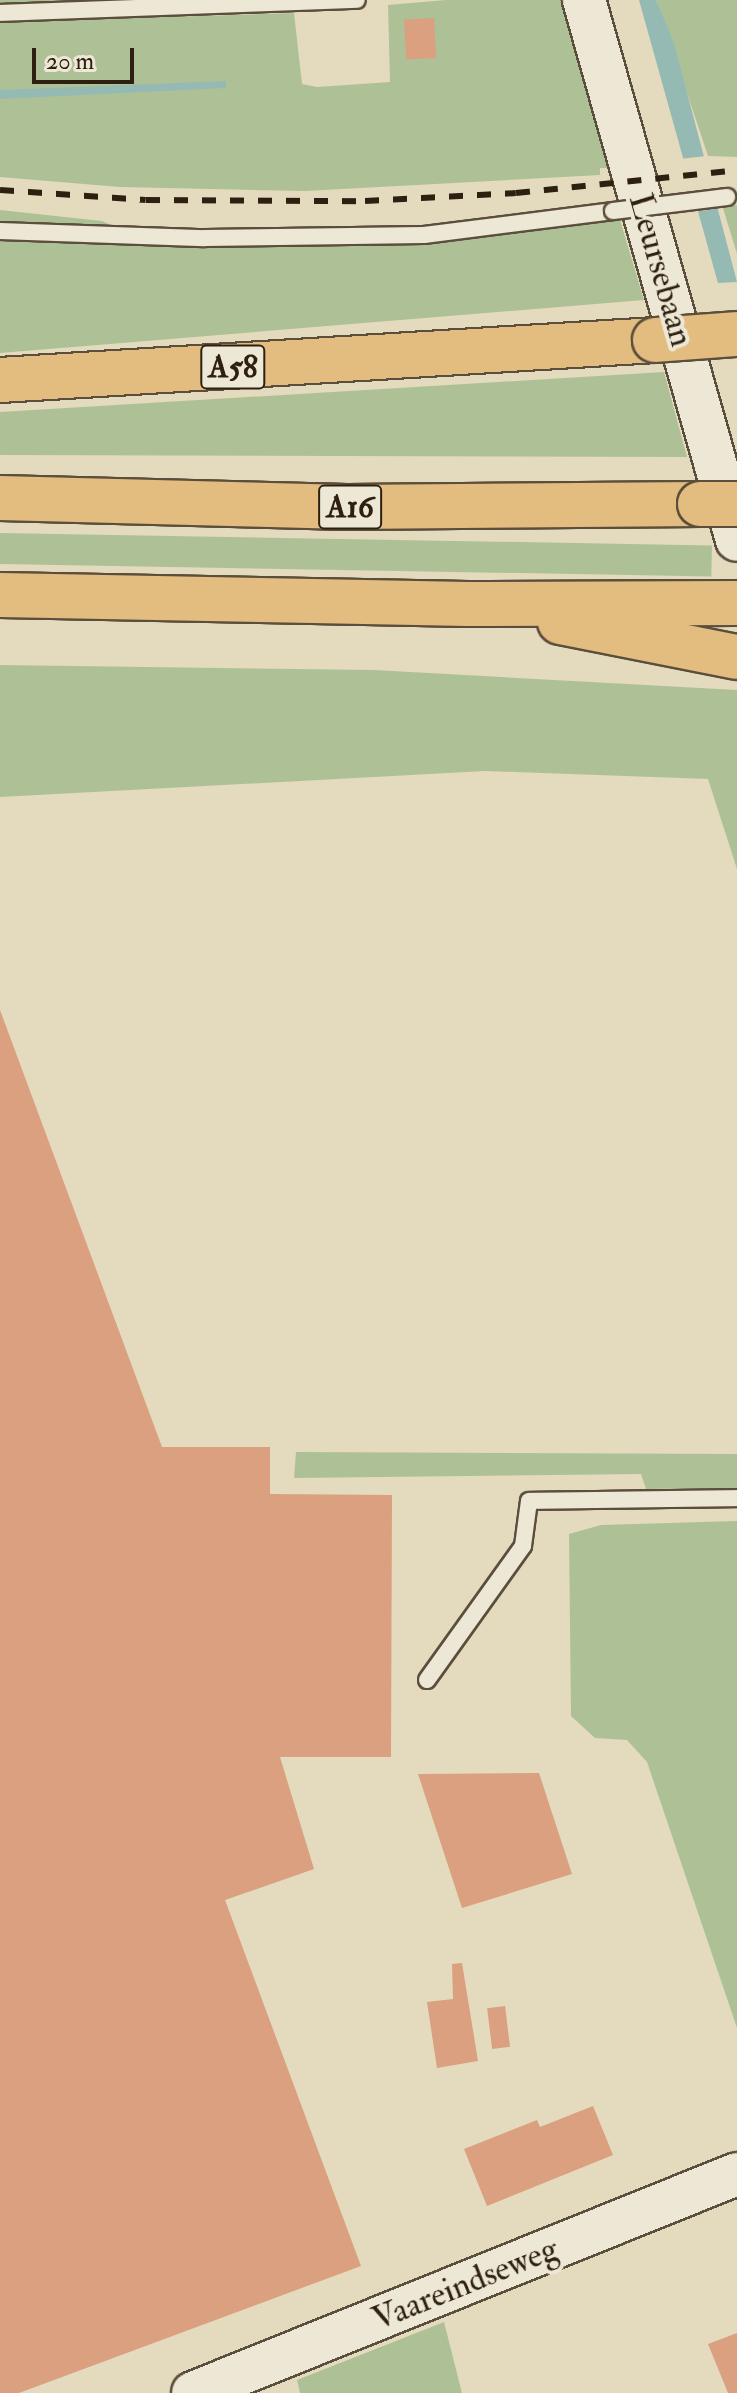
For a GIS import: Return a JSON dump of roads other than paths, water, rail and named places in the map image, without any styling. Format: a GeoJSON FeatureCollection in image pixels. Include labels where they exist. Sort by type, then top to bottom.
{"type":"FeatureCollection","features":[{"type":"Feature","properties":{"kind":"highway","name":"A58"},"geometry":{"type":"LineString","coordinates":[[0,380],[737,334]]}},
{"type":"Feature","properties":{"kind":"highway","name":"A16"},"geometry":{"type":"LineString","coordinates":[[0,498],[347,507],[719,504]]}},
{"type":"Feature","properties":{"kind":"highway"},"geometry":{"type":"LineString","coordinates":[[0,595],[468,604],[733,603]]}},
{"type":"Feature","properties":{"kind":"highway"},"geometry":{"type":"LineString","coordinates":[[468,604],[737,657]]}},
{"type":"Feature","properties":{"kind":"street","name":"Leursebaan"},"geometry":{"type":"LineString","coordinates":[[584,0],[737,540]]}},
{"type":"Feature","properties":{"kind":"street","name":"Vaareindseweg"},"geometry":{"type":"LineString","coordinates":[[193,2393],[737,2174]]}},
{"type":"Feature","properties":{"kind":"lane"},"geometry":{"type":"LineString","coordinates":[[0,13],[357,0]]}},
{"type":"Feature","properties":{"kind":"lane"},"geometry":{"type":"LineString","coordinates":[[0,231],[205,238],[411,235],[732,197]]}},
{"type":"Feature","properties":{"kind":"lane"},"geometry":{"type":"LineString","coordinates":[[427,1680],[523,1546],[529,1501],[737,1498]]}},
{"type":"Feature","properties":{"kind":"water"},"geometry":{"type":"Polygon","coordinates":[[[639,0],[656,0],[674,43],[737,282],[718,283],[639,0]]]}},
{"type":"Feature","properties":{"kind":"water"},"geometry":{"type":"Polygon","coordinates":[[[226,81],[226,88],[0,99],[0,90],[226,81]]]}},
{"type":"Feature","properties":{"kind":"railway"},"geometry":{"type":"LineString","coordinates":[[0,190],[146,200],[365,201],[516,193],[737,170]]}}]}
